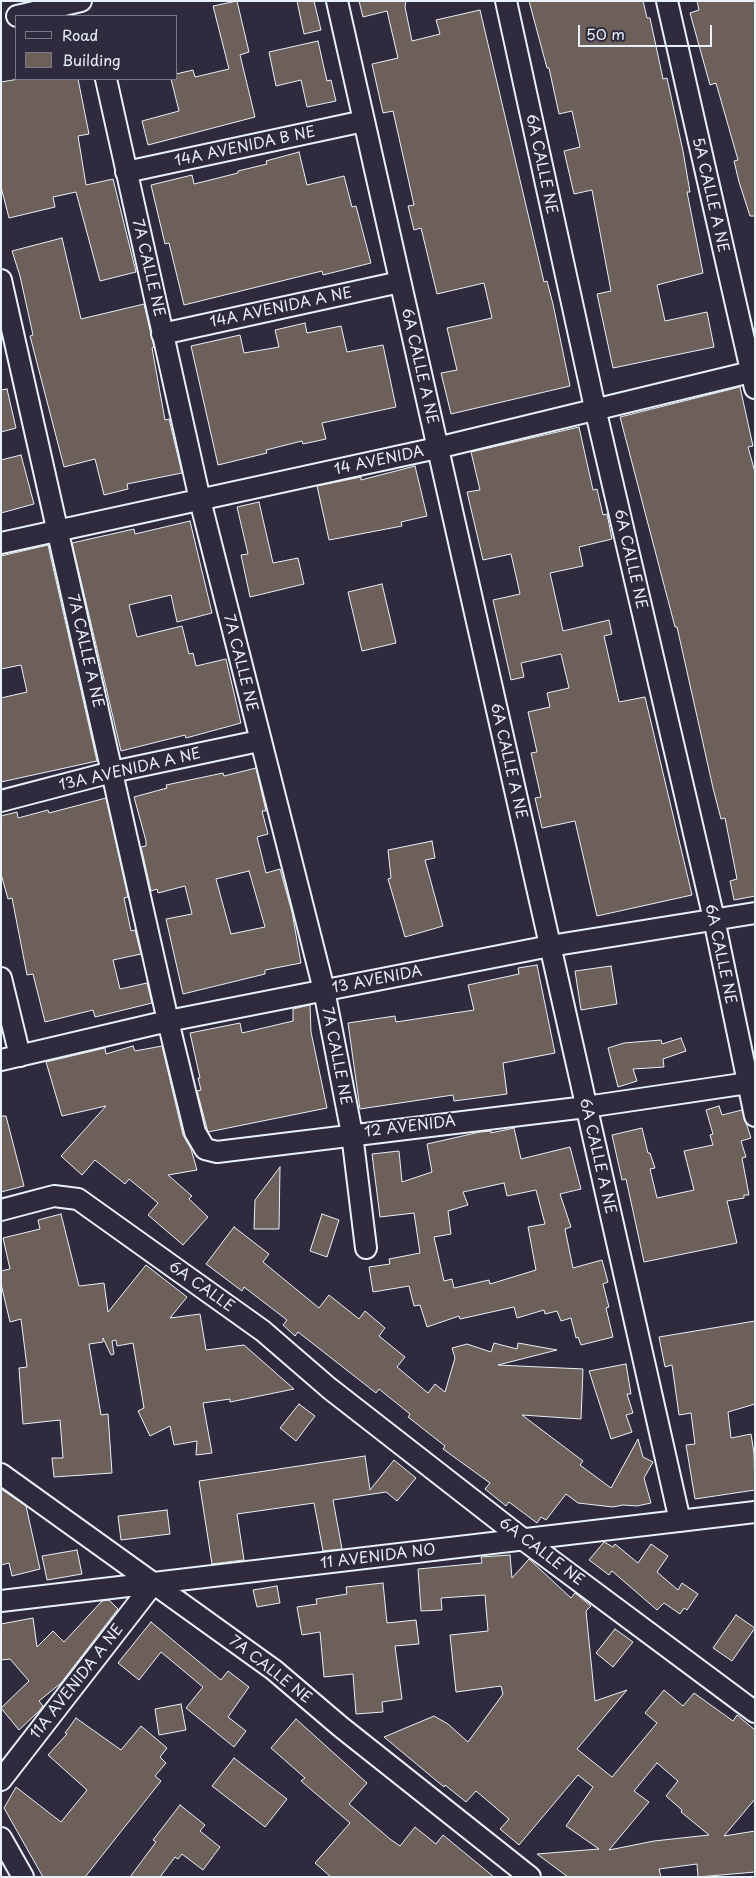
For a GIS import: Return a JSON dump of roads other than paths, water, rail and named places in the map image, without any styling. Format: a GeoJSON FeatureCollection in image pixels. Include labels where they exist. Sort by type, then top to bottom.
{"type":"FeatureCollection","features":[{"type":"Feature","properties":{"kind":"street"},"geometry":{"type":"LineString","coordinates":[[20,15],[81,1]]}},
{"type":"Feature","properties":{"kind":"street"},"geometry":{"type":"LineString","coordinates":[[88,1],[92,15]]}},
{"type":"Feature","properties":{"kind":"street","name":"6A CALLE A NE"},"geometry":{"type":"LineString","coordinates":[[337,1],[680,1521]]}},
{"type":"Feature","properties":{"kind":"street","name":"6A CALLE NE"},"geometry":{"type":"LineString","coordinates":[[506,1],[595,408],[751,1082],[755,1116]]}},
{"type":"Feature","properties":{"kind":"street","name":"5A CALLE A NE"},"geometry":{"type":"LineString","coordinates":[[667,1],[753,377]]}},
{"type":"Feature","properties":{"kind":"street"},"geometry":{"type":"LineString","coordinates":[[1,20],[15,16]]}},
{"type":"Feature","properties":{"kind":"street","name":"7A CALLE NE"},"geometry":{"type":"LineString","coordinates":[[106,80],[200,500],[259,741],[324,990],[352,1134],[366,1248]]}},
{"type":"Feature","properties":{"kind":"street","name":"14A AVENIDA B NE"},"geometry":{"type":"LineString","coordinates":[[126,172],[364,121]]}},
{"type":"Feature","properties":{"kind":"street","name":"7A CALLE A NE"},"geometry":{"type":"LineString","coordinates":[[1,280],[168,1021]]}},
{"type":"Feature","properties":{"kind":"street","name":"14A AVENIDA A NE"},"geometry":{"type":"LineString","coordinates":[[162,334],[400,282]]}},
{"type":"Feature","properties":{"kind":"street","name":"14 AVENIDA"},"geometry":{"type":"LineString","coordinates":[[1,544],[437,448],[595,408],[753,377]]}},
{"type":"Feature","properties":{"kind":"street","name":"13A AVENIDA A NE"},"geometry":{"type":"LineString","coordinates":[[1,801],[112,772],[259,741]]}},
{"type":"Feature","properties":{"kind":"street","name":"13 AVENIDA"},"geometry":{"type":"LineString","coordinates":[[10,1058],[168,1021],[550,946],[755,913]]}},
{"type":"Feature","properties":{"kind":"street"},"geometry":{"type":"LineString","coordinates":[[1,978],[10,1058]]}},
{"type":"Feature","properties":{"kind":"street","name":"12 AVENIDA"},"geometry":{"type":"LineString","coordinates":[[168,1021],[195,1132],[205,1149],[217,1152],[352,1134],[586,1107],[751,1082]]}},
{"type":"Feature","properties":{"kind":"street","name":"6A CALLE"},"geometry":{"type":"LineString","coordinates":[[1,1210],[37,1199],[66,1196],[78,1199],[263,1331],[329,1388]]}},
{"type":"Feature","properties":{"kind":"street","name":"6A CALLE NE"},"geometry":{"type":"LineString","coordinates":[[329,1388],[524,1540],[755,1712]]}},
{"type":"Feature","properties":{"kind":"street","name":"7A CALLE NE"},"geometry":{"type":"LineString","coordinates":[[1,1474],[274,1670],[341,1727],[530,1877]]}},
{"type":"Feature","properties":{"kind":"street","name":"11 AVENIDA NO"},"geometry":{"type":"LineString","coordinates":[[1,1601],[755,1512]]}},
{"type":"Feature","properties":{"kind":"street","name":"11A AVENIDA A NE"},"geometry":{"type":"LineString","coordinates":[[1,1780],[153,1584]]}},
{"type":"Feature","properties":{"kind":"street"},"geometry":{"type":"LineString","coordinates":[[1,1838],[23,1877]]}}]}
